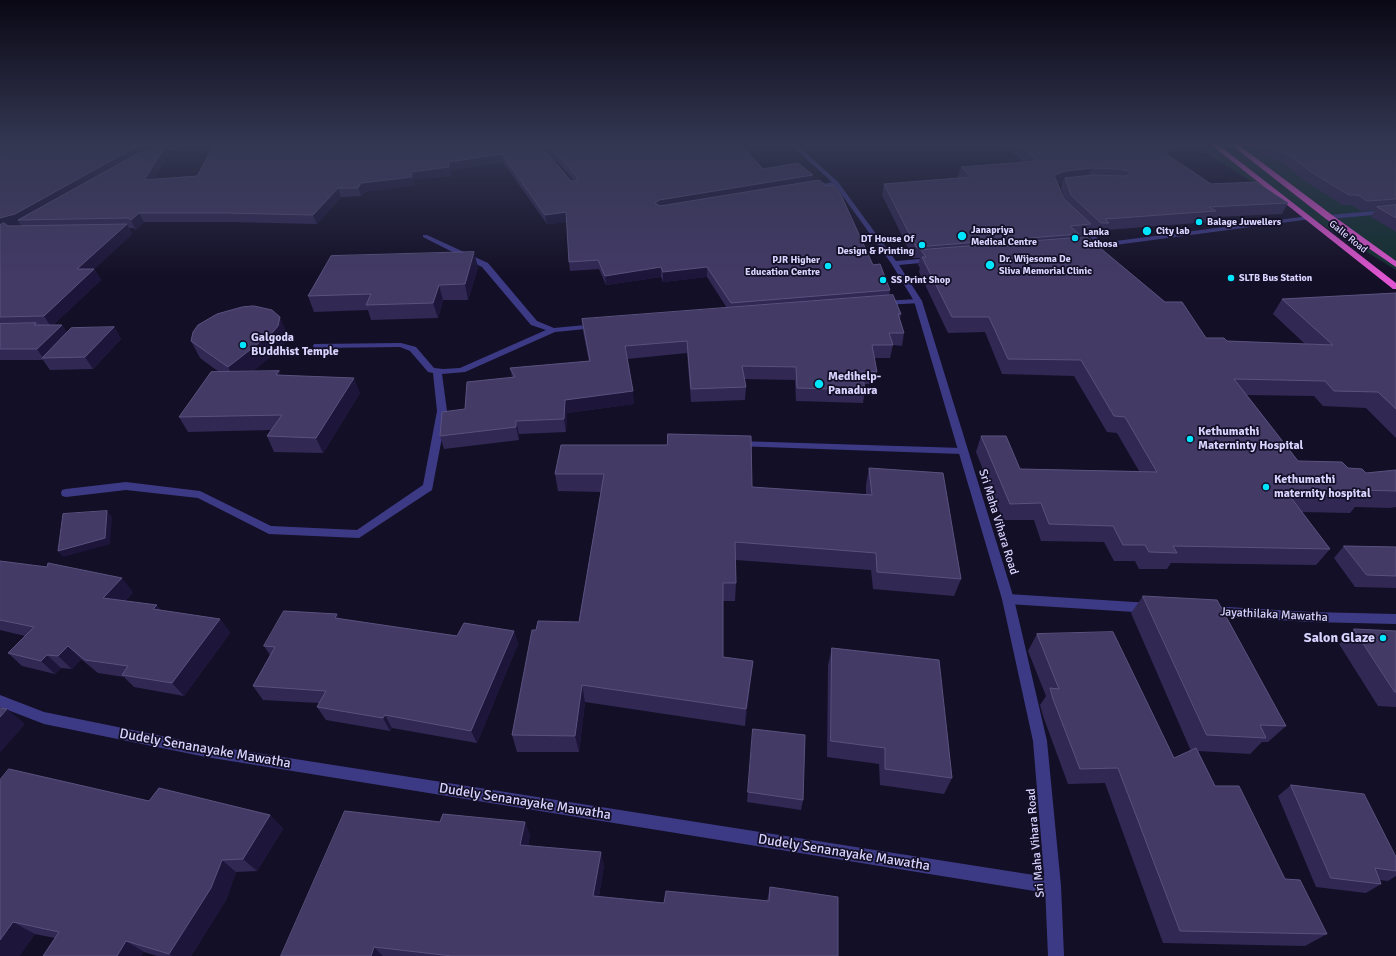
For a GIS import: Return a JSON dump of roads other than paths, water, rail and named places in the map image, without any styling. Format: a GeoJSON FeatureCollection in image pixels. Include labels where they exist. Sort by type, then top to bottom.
{"type":"FeatureCollection","features":[{"type":"Feature","properties":{"kind":"highway","name":"Galle Road"},"geometry":{"type":"LineString","coordinates":[[1270,188],[1396,287]]}},
{"type":"Feature","properties":{"kind":"highway","name":"Galle Road"},"geometry":{"type":"LineString","coordinates":[[1290,188],[1396,265]]}},
{"type":"Feature","properties":{"kind":"highway"},"geometry":{"type":"LineString","coordinates":[[1309,218],[1329,217]]}},
{"type":"Feature","properties":{"kind":"street","name":"Sri Maha Vihara Road"},"geometry":{"type":"LineString","coordinates":[[839,188],[894,263],[918,301],[962,452],[1008,599],[1040,741],[1053,886],[1056,956]]}},
{"type":"Feature","properties":{"kind":"street"},"geometry":{"type":"LineString","coordinates":[[1329,217],[1396,210]]}},
{"type":"Feature","properties":{"kind":"street"},"geometry":{"type":"LineString","coordinates":[[1079,248],[1309,218]]}},
{"type":"Feature","properties":{"kind":"street"},"geometry":{"type":"LineString","coordinates":[[1074,219],[1103,246]]}},
{"type":"Feature","properties":{"kind":"street"},"geometry":{"type":"LineString","coordinates":[[425,236],[485,265],[534,323],[553,330]]}},
{"type":"Feature","properties":{"kind":"street"},"geometry":{"type":"LineString","coordinates":[[894,263],[940,259]]}},
{"type":"Feature","properties":{"kind":"street"},"geometry":{"type":"LineString","coordinates":[[871,304],[918,301]]}},
{"type":"Feature","properties":{"kind":"street"},"geometry":{"type":"LineString","coordinates":[[317,346],[401,344],[413,350],[431,370],[443,372],[462,370],[553,330],[606,326]]}},
{"type":"Feature","properties":{"kind":"street"},"geometry":{"type":"LineString","coordinates":[[66,493],[126,486],[200,494],[269,530],[359,534],[428,487],[442,411],[437,371]]}},
{"type":"Feature","properties":{"kind":"street"},"geometry":{"type":"LineString","coordinates":[[727,444],[962,452]]}},
{"type":"Feature","properties":{"kind":"street"},"geometry":{"type":"LineString","coordinates":[[1008,599],[1159,608]]}},
{"type":"Feature","properties":{"kind":"street","name":"Jayathilaka Mawatha"},"geometry":{"type":"LineString","coordinates":[[1199,611],[1311,617],[1396,619]]}},
{"type":"Feature","properties":{"kind":"street","name":"Dudely Senanayake Mawatha"},"geometry":{"type":"LineString","coordinates":[[0,701],[44,718],[206,751],[1053,886]]}},
{"type":"Feature","properties":{"kind":"place","name":"Balage Juwellers"},"geometry":{"type":"Point","coordinates":[1199,222]}},
{"type":"Feature","properties":{"kind":"place","name":"City lab"},"geometry":{"type":"Point","coordinates":[1147,231]}},
{"type":"Feature","properties":{"kind":"place","name":"Janapriya Medical Centre"},"geometry":{"type":"Point","coordinates":[962,236]}},
{"type":"Feature","properties":{"kind":"place","name":"Lanka Sathosa"},"geometry":{"type":"Point","coordinates":[1075,238]}},
{"type":"Feature","properties":{"kind":"place","name":"DT House Of Design & Printing"},"geometry":{"type":"Point","coordinates":[922,245]}},
{"type":"Feature","properties":{"kind":"place","name":"Dr. Wijesoma De Sliva Memorial Clinic"},"geometry":{"type":"Point","coordinates":[990,265]}},
{"type":"Feature","properties":{"kind":"place","name":"PJR Higher Education Centre"},"geometry":{"type":"Point","coordinates":[828,266]}},
{"type":"Feature","properties":{"kind":"place","name":"SLTB Bus Station"},"geometry":{"type":"Point","coordinates":[1231,278]}},
{"type":"Feature","properties":{"kind":"place","name":"SS Print Shop"},"geometry":{"type":"Point","coordinates":[883,280]}},
{"type":"Feature","properties":{"kind":"place","name":"Galgoda BUddhist Temple"},"geometry":{"type":"Point","coordinates":[243,345]}},
{"type":"Feature","properties":{"kind":"place","name":"Medihelp- Panadura"},"geometry":{"type":"Point","coordinates":[819,384]}},
{"type":"Feature","properties":{"kind":"place","name":"Kethumathi Materninty Hospital"},"geometry":{"type":"Point","coordinates":[1190,439]}},
{"type":"Feature","properties":{"kind":"place","name":"Kethumathi maternity hospital"},"geometry":{"type":"Point","coordinates":[1266,487]}},
{"type":"Feature","properties":{"kind":"place","name":"Salon Glaze"},"geometry":{"type":"Point","coordinates":[1383,638]}}]}
